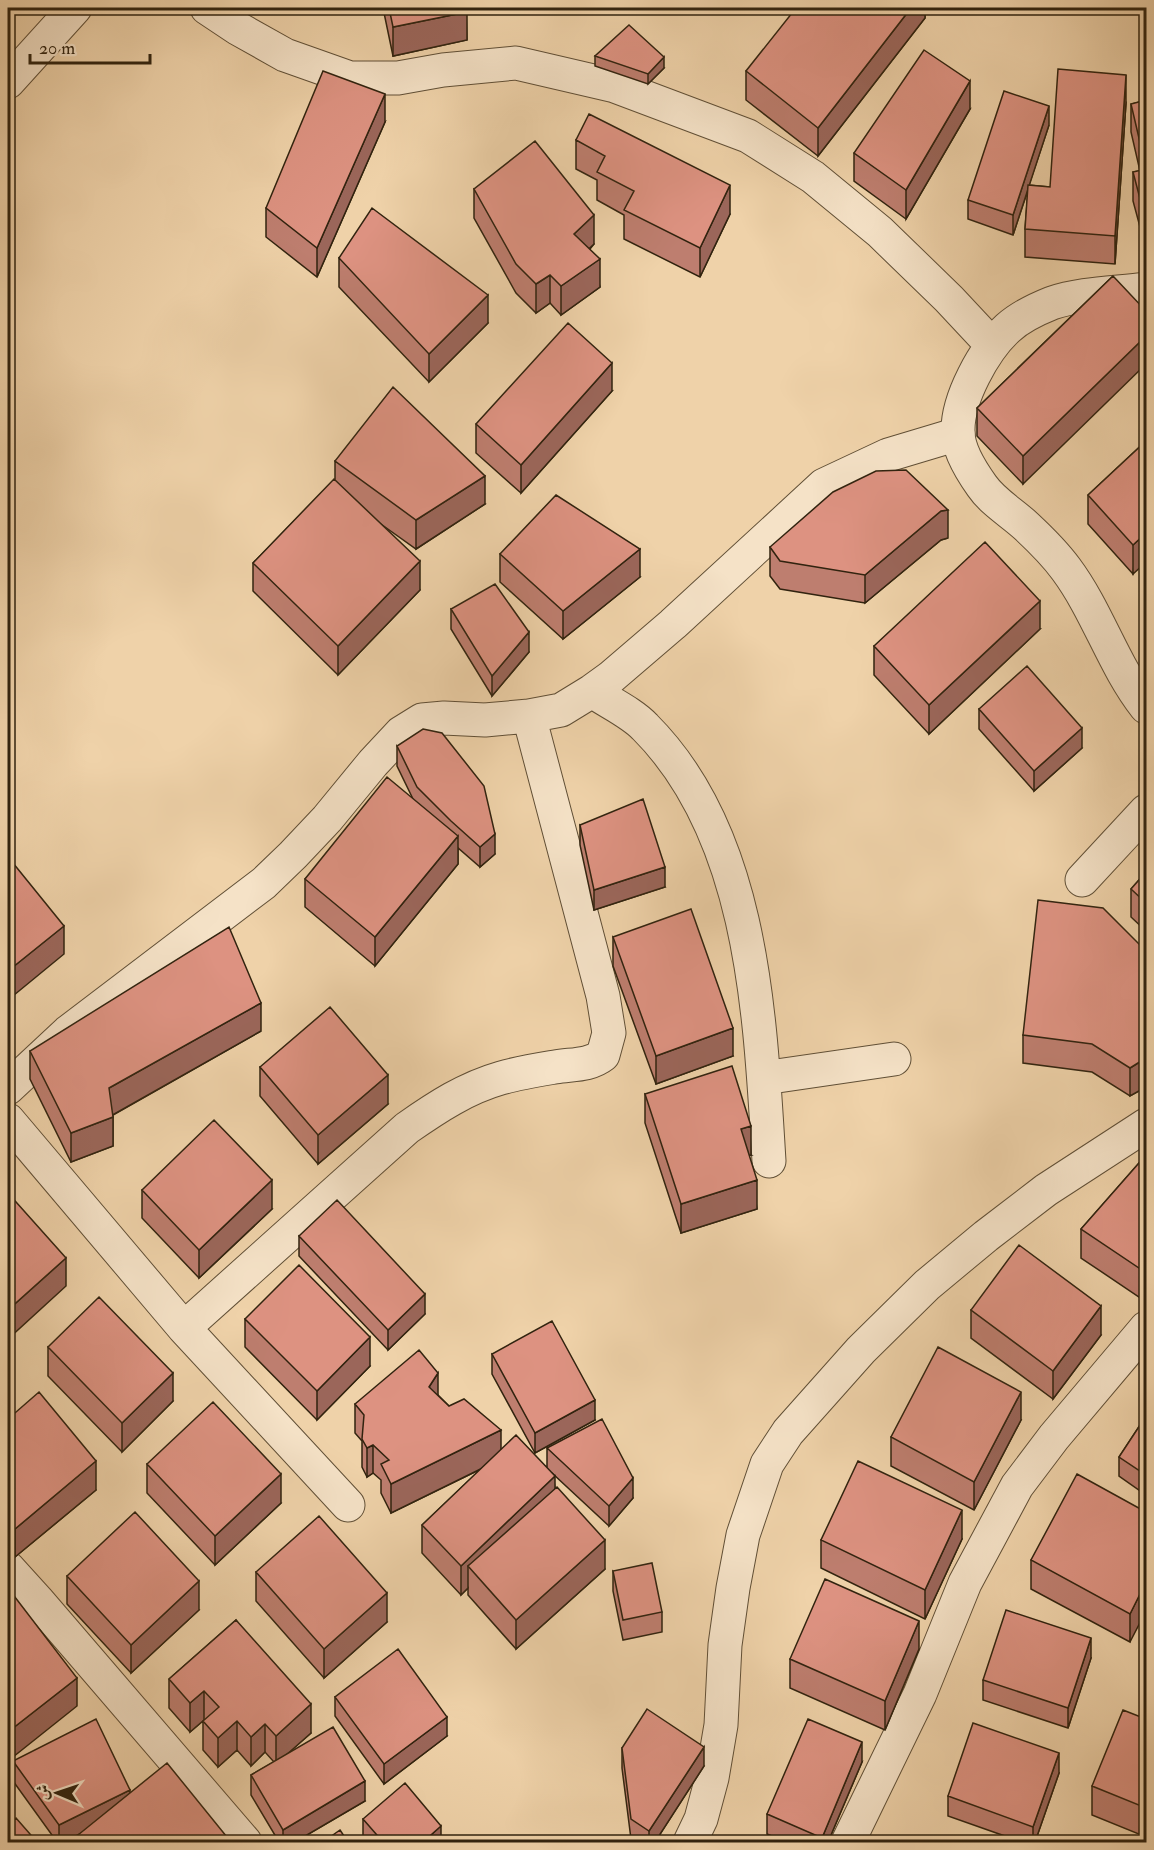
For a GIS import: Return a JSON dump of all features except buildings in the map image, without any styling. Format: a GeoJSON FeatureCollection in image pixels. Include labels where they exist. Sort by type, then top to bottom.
{"type":"FeatureCollection","features":[{"type":"Feature","properties":{"kind":"street"},"geometry":{"type":"LineString","coordinates":[[8,82],[75,8]]}},
{"type":"Feature","properties":{"kind":"street"},"geometry":{"type":"LineString","coordinates":[[207,8],[285,55],[350,78],[398,78],[443,70],[516,63],[615,86],[748,136],[813,177],[880,232],[949,299],[992,345]]}},
{"type":"Feature","properties":{"kind":"street"},"geometry":{"type":"LineString","coordinates":[[1146,289],[1084,296],[1053,303],[1030,313],[1010,326],[992,345],[975,374],[967,393],[958,434],[972,469],[983,488],[1041,541],[1065,567],[1077,585],[1120,668],[1146,707]]}},
{"type":"Feature","properties":{"kind":"street"},"geometry":{"type":"LineString","coordinates":[[8,1088],[68,1032],[264,883],[327,819],[400,733],[422,720],[444,718],[485,720],[561,710],[592,691],[674,624],[825,485],[888,455],[958,434]]}},
{"type":"Feature","properties":{"kind":"street"},"geometry":{"type":"LineString","coordinates":[[592,691],[643,725],[673,757],[697,795],[723,854],[748,950],[764,1078],[769,1161]]}},
{"type":"Feature","properties":{"kind":"street"},"geometry":{"type":"LineString","coordinates":[[184,1328],[407,1128],[441,1104],[467,1090],[500,1078],[556,1066],[594,1062],[603,1055],[609,1034],[603,996],[529,716]]}},
{"type":"Feature","properties":{"kind":"street"},"geometry":{"type":"LineString","coordinates":[[1082,880],[1146,811]]}},
{"type":"Feature","properties":{"kind":"street"},"geometry":{"type":"LineString","coordinates":[[764,1078],[894,1059]]}},
{"type":"Feature","properties":{"kind":"street"},"geometry":{"type":"LineString","coordinates":[[8,1120],[184,1328],[348,1505]]}},
{"type":"Feature","properties":{"kind":"street"},"geometry":{"type":"LineString","coordinates":[[690,1842],[701,1820],[712,1778],[721,1725],[725,1645],[743,1535],[767,1464],[788,1432],[861,1350],[927,1285],[1046,1190],[1146,1125]]}},
{"type":"Feature","properties":{"kind":"street"},"geometry":{"type":"LineString","coordinates":[[848,1842],[920,1694],[965,1583],[1017,1486],[1054,1437],[1146,1328]]}},
{"type":"Feature","properties":{"kind":"street"},"geometry":{"type":"LineString","coordinates":[[8,1568],[245,1842]]}}]}
